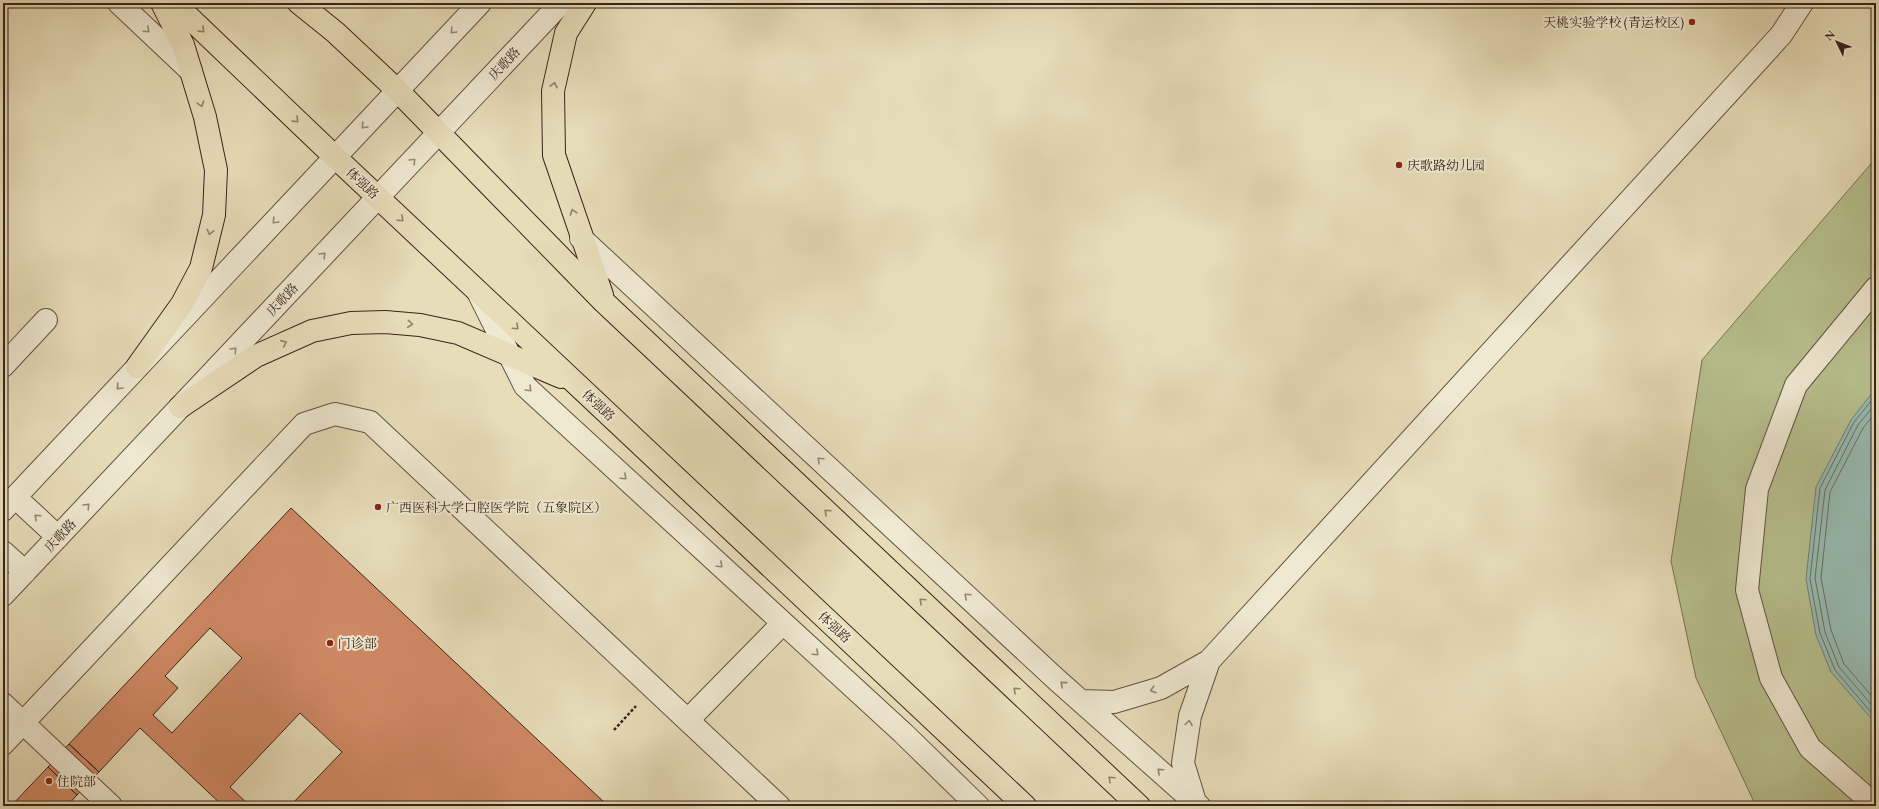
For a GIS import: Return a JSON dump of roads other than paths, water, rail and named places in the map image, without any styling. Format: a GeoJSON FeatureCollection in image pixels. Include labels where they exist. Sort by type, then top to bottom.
{"type":"FeatureCollection","features":[{"type":"Feature","properties":{"kind":"main road"},"geometry":{"type":"LineString","coordinates":[[137,367],[182,304],[201,268],[214,216],[216,170],[205,117],[182,45],[162,3]]}},
{"type":"Feature","properties":{"kind":"main road","name":"体强路"},"geometry":{"type":"LineString","coordinates":[[174,3],[479,293],[1025,806]]}},
{"type":"Feature","properties":{"kind":"main road"},"geometry":{"type":"LineString","coordinates":[[299,3],[335,32],[398,91],[604,302],[1139,806]]}},
{"type":"Feature","properties":{"kind":"main road"},"geometry":{"type":"LineString","coordinates":[[585,3],[566,32],[553,91],[554,155],[604,302]]}},
{"type":"Feature","properties":{"kind":"main road"},"geometry":{"type":"LineString","coordinates":[[180,408],[256,356],[312,331],[352,323],[386,322],[428,327],[458,333],[574,382]]}},
{"type":"Feature","properties":{"kind":"street"},"geometry":{"type":"LineString","coordinates":[[118,3],[191,71]]}},
{"type":"Feature","properties":{"kind":"street"},"geometry":{"type":"LineString","coordinates":[[315,3],[335,32]]}},
{"type":"Feature","properties":{"kind":"street"},"geometry":{"type":"LineString","coordinates":[[58,537],[9,503],[480,3]]}},
{"type":"Feature","properties":{"kind":"street","name":"庆歌路"},"geometry":{"type":"LineString","coordinates":[[3,595],[560,3]]}},
{"type":"Feature","properties":{"kind":"street"},"geometry":{"type":"LineString","coordinates":[[1082,701],[1114,702],[1161,688],[1209,660],[1781,35],[1802,3]]}},
{"type":"Feature","properties":{"kind":"street"},"geometry":{"type":"LineString","coordinates":[[581,238],[1082,701],[1197,804]]}},
{"type":"Feature","properties":{"kind":"street"},"geometry":{"type":"LineString","coordinates":[[1876,288],[1796,385],[1757,489],[1747,590],[1771,678],[1810,748],[1876,806]]}},
{"type":"Feature","properties":{"kind":"street"},"geometry":{"type":"LineString","coordinates":[[479,293],[525,386],[903,733],[978,806]]}},
{"type":"Feature","properties":{"kind":"street"},"geometry":{"type":"LineString","coordinates":[[3,366],[46,320]]}},
{"type":"Feature","properties":{"kind":"street"},"geometry":{"type":"LineString","coordinates":[[3,744],[304,424],[335,414],[370,422],[779,806]]}},
{"type":"Feature","properties":{"kind":"street"},"geometry":{"type":"LineString","coordinates":[[3,552],[25,572]]}},
{"type":"Feature","properties":{"kind":"street"},"geometry":{"type":"LineString","coordinates":[[688,720],[783,623]]}},
{"type":"Feature","properties":{"kind":"street"},"geometry":{"type":"LineString","coordinates":[[1197,804],[1183,763],[1190,716],[1209,660]]}},
{"type":"Feature","properties":{"kind":"street"},"geometry":{"type":"LineString","coordinates":[[3,704],[111,806]]}},
{"type":"Feature","properties":{"kind":"water"},"geometry":{"type":"Polygon","coordinates":[[[1876,388],[1876,724],[1831,672],[1816,635],[1806,579],[1816,487],[1851,420],[1876,388]]]}},
{"type":"Feature","properties":{"kind":"place","name":"天桃实验学校 (青运校区)"},"geometry":{"type":"Point","coordinates":[1692,22]}},
{"type":"Feature","properties":{"kind":"place","name":"庆歌路幼儿园"},"geometry":{"type":"Point","coordinates":[1399,165]}},
{"type":"Feature","properties":{"kind":"place","name":"广西医科大学口腔医学院（五象院区）"},"geometry":{"type":"Point","coordinates":[378,507]}},
{"type":"Feature","properties":{"kind":"place","name":"门诊部"},"geometry":{"type":"Point","coordinates":[330,643]}},
{"type":"Feature","properties":{"kind":"place","name":"住院部"},"geometry":{"type":"Point","coordinates":[49,781]}}]}
